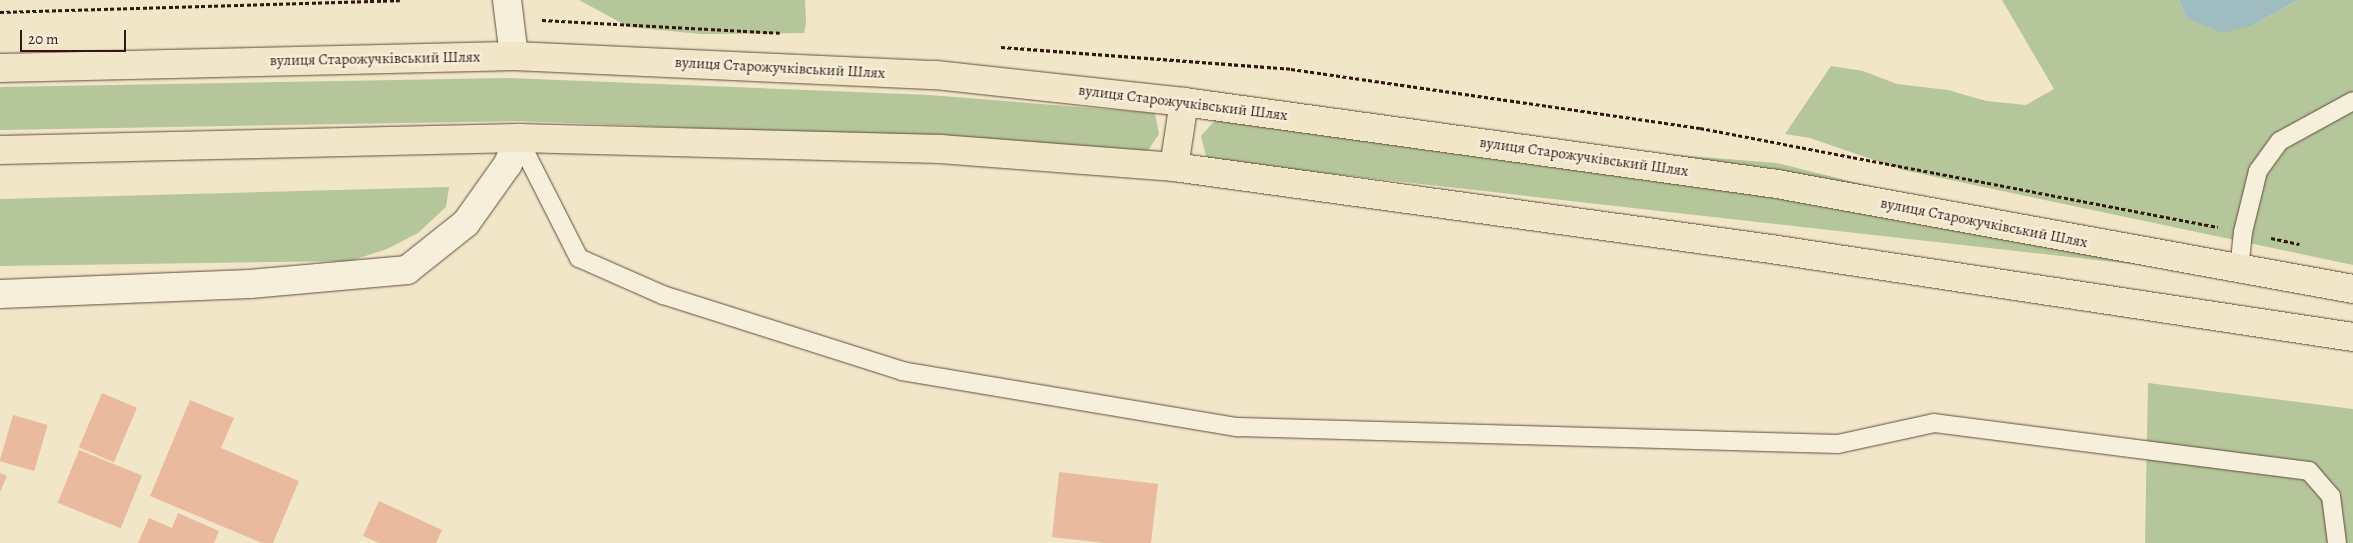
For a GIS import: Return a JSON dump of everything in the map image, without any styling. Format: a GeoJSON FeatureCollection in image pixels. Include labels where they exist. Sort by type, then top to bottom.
{"type":"FeatureCollection","features":[{"type":"Feature","properties":{"kind":"main road","name":"вулиця Старожучківський Шлях"},"geometry":{"type":"LineString","coordinates":[[0,68],[514,56],[936,75],[1184,102],[1777,184],[2353,290]]}},
{"type":"Feature","properties":{"kind":"main road"},"geometry":{"type":"LineString","coordinates":[[1174,167],[1184,102]]}},
{"type":"Feature","properties":{"kind":"main road"},"geometry":{"type":"LineString","coordinates":[[0,150],[518,138],[941,149],[1174,167],[1771,249],[2353,337]]}},
{"type":"Feature","properties":{"kind":"street"},"geometry":{"type":"LineString","coordinates":[[507,0],[514,56]]}},
{"type":"Feature","properties":{"kind":"street"},"geometry":{"type":"LineString","coordinates":[[0,294],[250,284],[407,270],[466,223],[508,164],[518,138]]}},
{"type":"Feature","properties":{"kind":"lane"},"geometry":{"type":"LineString","coordinates":[[2238,270],[2243,232],[2258,171],[2280,140],[2353,101]]}},
{"type":"Feature","properties":{"kind":"lane"},"geometry":{"type":"LineString","coordinates":[[518,138],[579,258],[663,295],[902,371],[1238,427],[1838,444],[1934,423],[2309,471],[2331,496],[2337,543]]}},
{"type":"Feature","properties":{"kind":"path"},"geometry":{"type":"LineString","coordinates":[[0,12],[400,0]]}},
{"type":"Feature","properties":{"kind":"green space"},"geometry":{"type":"Polygon","coordinates":[[[579,0],[805,0],[806,23],[804,33],[701,34],[629,27],[579,0]]]}},
{"type":"Feature","properties":{"kind":"green space"},"geometry":{"type":"Polygon","coordinates":[[[2002,0],[2179,0],[2186,18],[2253,25],[2298,0],[2353,0],[2353,265],[1903,170],[1810,138],[1785,134],[1831,66],[1863,71],[1897,84],[1948,90],[1986,101],[2026,105],[2054,89],[2002,0]]]}},
{"type":"Feature","properties":{"kind":"green space"},"geometry":{"type":"Polygon","coordinates":[[[509,78],[929,95],[1155,113],[1159,134],[1147,152],[943,138],[518,121],[0,130],[0,87],[509,78]]]}},
{"type":"Feature","properties":{"kind":"green space"},"geometry":{"type":"Polygon","coordinates":[[[1217,118],[1777,163],[2221,274],[1207,160],[1201,136],[1217,118]]]}},
{"type":"Feature","properties":{"kind":"green space"},"geometry":{"type":"Polygon","coordinates":[[[449,187],[446,207],[418,233],[387,249],[350,261],[0,266],[0,199],[449,187]]]}},
{"type":"Feature","properties":{"kind":"green space"},"geometry":{"type":"Polygon","coordinates":[[[2148,383],[2353,409],[2353,543],[2145,543],[2148,383]]]}},
{"type":"Feature","properties":{"kind":"water"},"geometry":{"type":"Polygon","coordinates":[[[2179,0],[2298,0],[2253,25],[2223,33],[2186,18],[2179,0]]]}},
{"type":"Feature","properties":{"kind":"building"},"geometry":{"type":"Polygon","coordinates":[[[102,393],[137,408],[114,462],[79,447],[102,393]]]}},
{"type":"Feature","properties":{"kind":"building"},"geometry":{"type":"Polygon","coordinates":[[[190,400],[234,418],[221,448],[299,481],[273,543],[262,543],[150,496],[190,400]]]}},
{"type":"Feature","properties":{"kind":"building"},"geometry":{"type":"Polygon","coordinates":[[[13,415],[48,425],[34,471],[0,461],[13,415]]]}},
{"type":"Feature","properties":{"kind":"building"},"geometry":{"type":"Polygon","coordinates":[[[79,450],[142,475],[121,528],[58,503],[79,450]]]}},
{"type":"Feature","properties":{"kind":"building"},"geometry":{"type":"Polygon","coordinates":[[[1059,472],[1158,484],[1151,543],[1105,543],[1052,537],[1059,472]]]}},
{"type":"Feature","properties":{"kind":"building"},"geometry":{"type":"Polygon","coordinates":[[[0,473],[7,476],[0,492],[0,473]]]}},
{"type":"Feature","properties":{"kind":"building"},"geometry":{"type":"Polygon","coordinates":[[[379,501],[442,530],[436,543],[379,543],[363,536],[379,501]]]}},
{"type":"Feature","properties":{"kind":"building"},"geometry":{"type":"Polygon","coordinates":[[[178,513],[219,531],[214,543],[138,543],[149,518],[172,528],[178,513]]]}}]}
